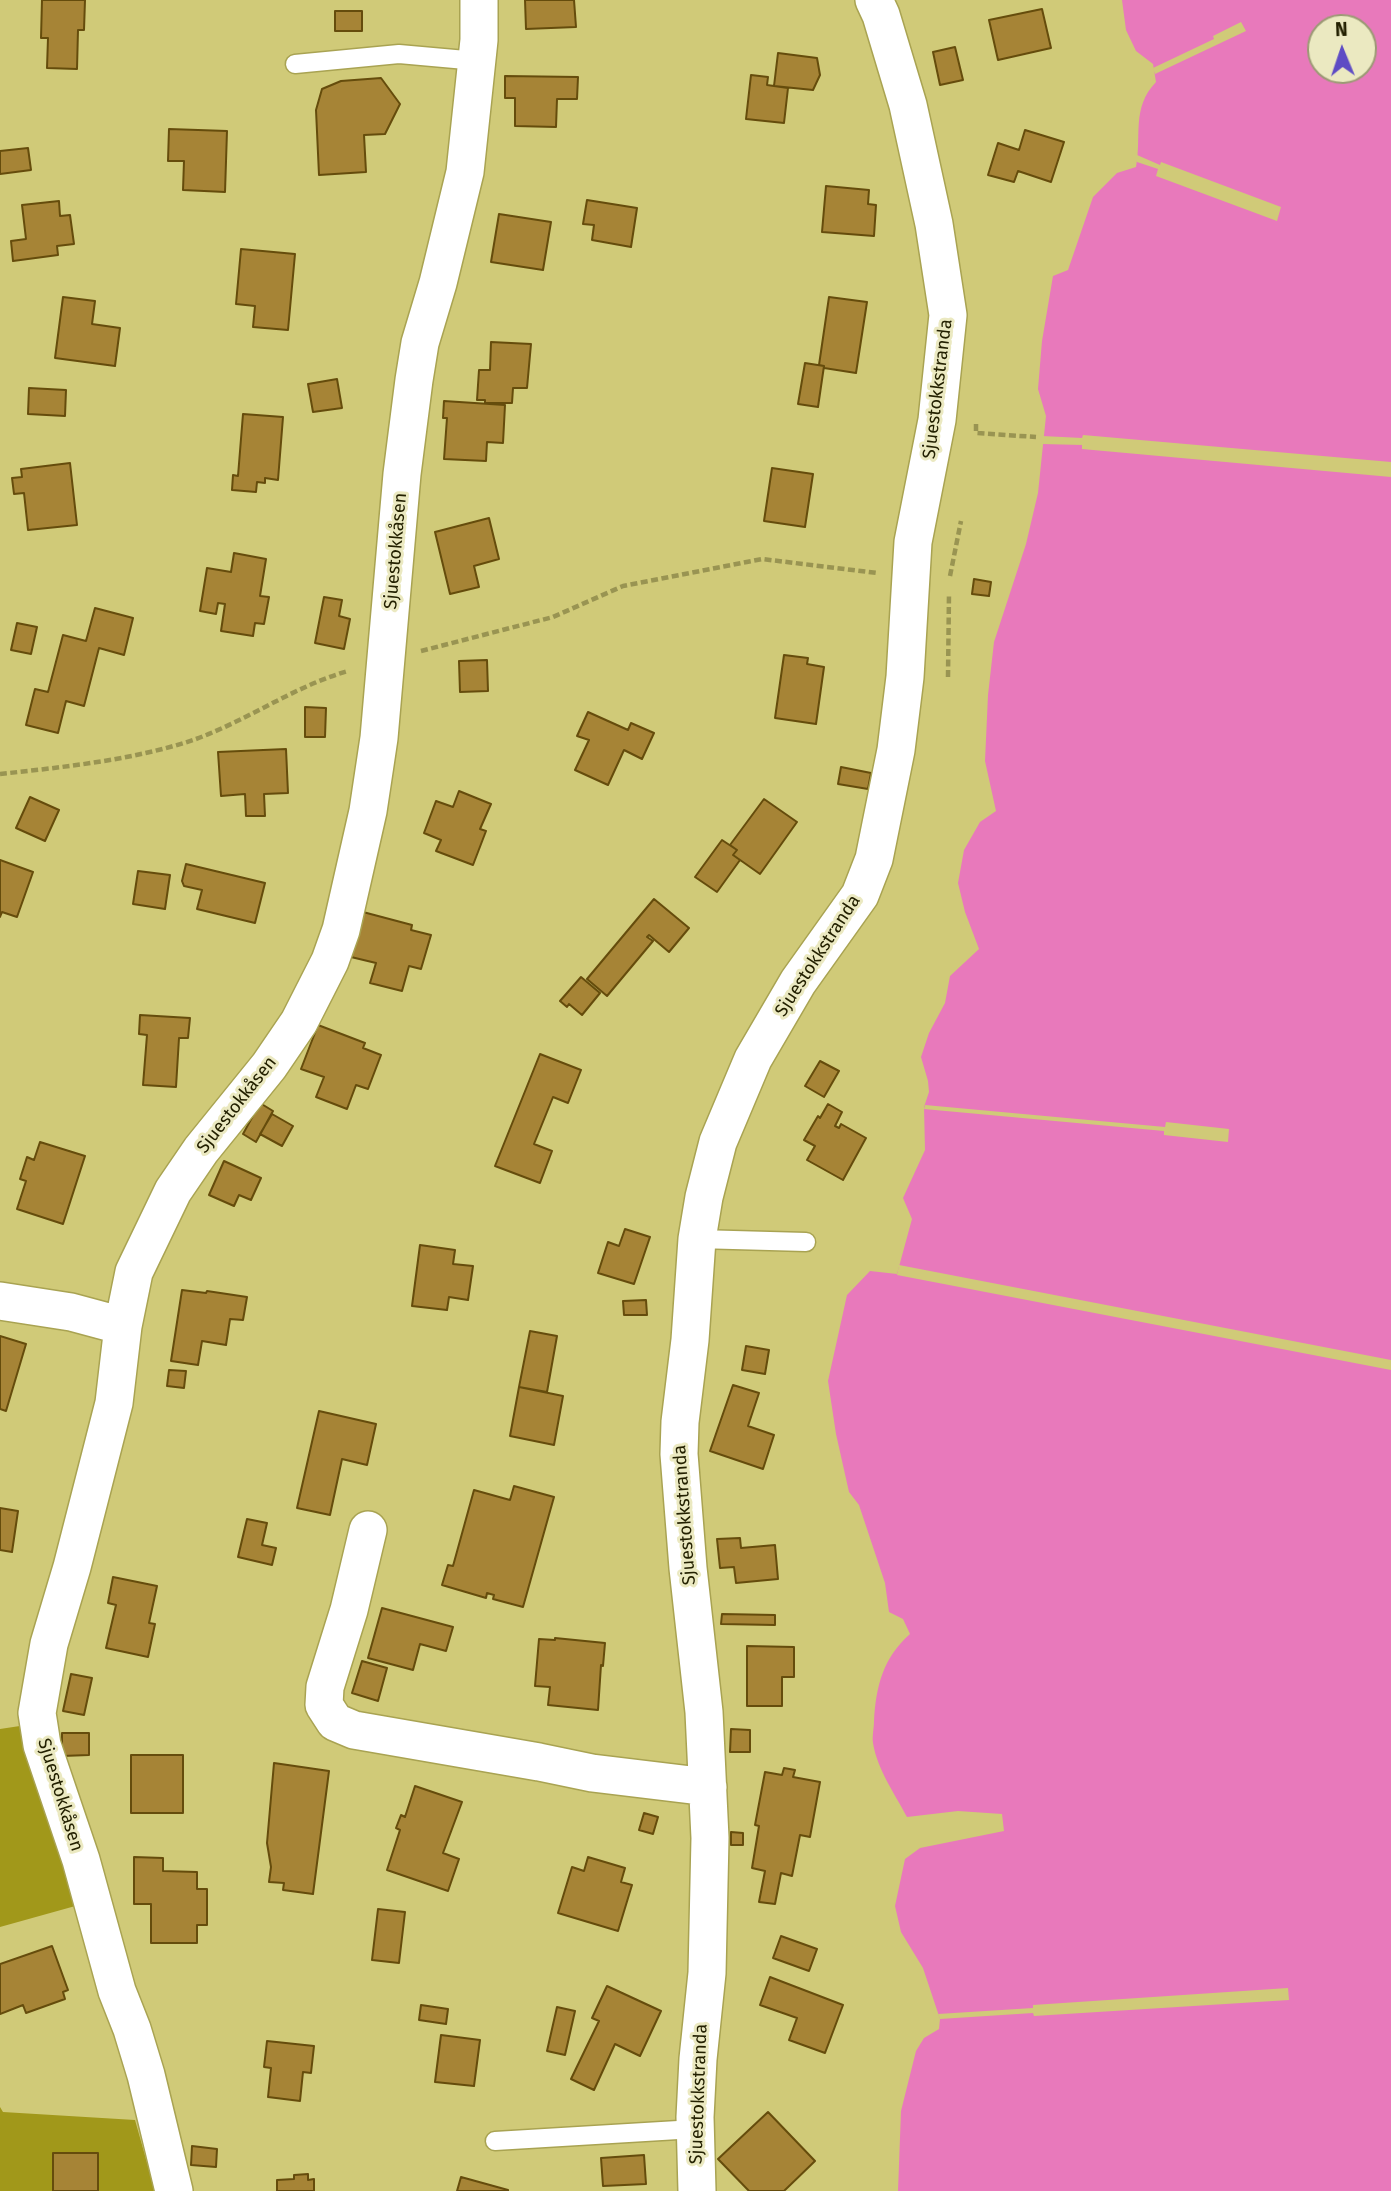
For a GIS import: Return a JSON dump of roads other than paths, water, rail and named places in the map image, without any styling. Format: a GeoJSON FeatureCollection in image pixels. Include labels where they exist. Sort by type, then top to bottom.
{"type":"FeatureCollection","features":[{"type":"Feature","properties":{"kind":"street","name":"Sjuestokkåsen"},"geometry":{"type":"LineString","coordinates":[[174,2191],[146,2076],[117,1991],[81,1860],[42,1745],[37,1713],[49,1644],[72,1567],[114,1403],[123,1326],[134,1272],[173,1191],[201,1150],[269,1066],[299,1022],[330,961],[341,930],[368,811],[379,738],[402,474],[420,342],[438,283],[465,172],[479,40],[479,0]]}},
{"type":"Feature","properties":{"kind":"street","name":"Sjuestokkstranda"},"geometry":{"type":"LineString","coordinates":[[697,2191],[695,2129],[698,2059],[707,1973],[710,1838],[704,1712],[679,1454],[697,1239],[718,1142],[753,1059],[798,982],[860,895],[874,859],[896,750],[905,677],[913,542],[937,419],[948,315],[934,224],[908,105],[874,0]]}},
{"type":"Feature","properties":{"kind":"street"},"geometry":{"type":"LineString","coordinates":[[0,1301],[71,1312],[123,1326]]}},
{"type":"Feature","properties":{"kind":"street"},"geometry":{"type":"LineString","coordinates":[[368,1530],[349,1610],[325,1687],[324,1705],[335,1722],[354,1730],[592,1773],[708,1787]]}},
{"type":"Feature","properties":{"kind":"lane"},"geometry":{"type":"LineString","coordinates":[[295,64],[399,54],[477,61]]}},
{"type":"Feature","properties":{"kind":"lane"},"geometry":{"type":"LineString","coordinates":[[697,1239],[806,1242]]}},
{"type":"Feature","properties":{"kind":"lane"},"geometry":{"type":"LineString","coordinates":[[495,2141],[695,2129]]}}]}
